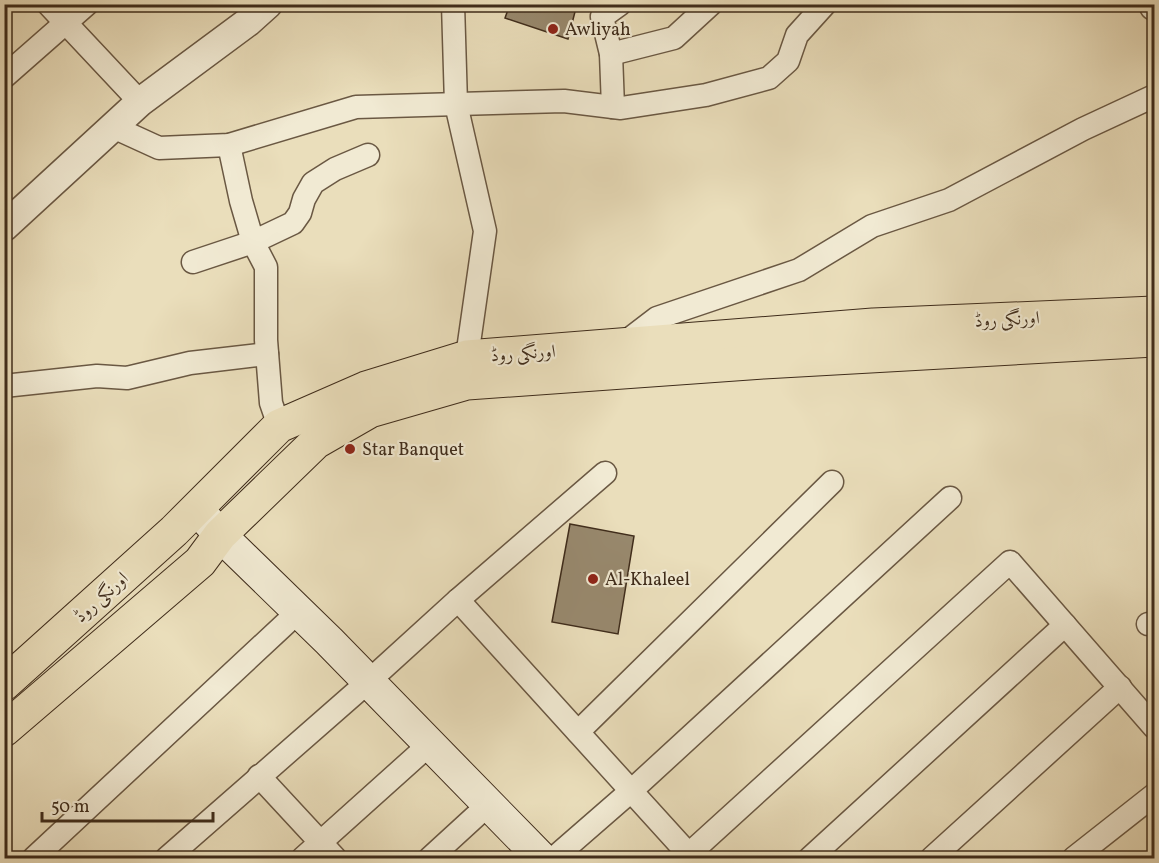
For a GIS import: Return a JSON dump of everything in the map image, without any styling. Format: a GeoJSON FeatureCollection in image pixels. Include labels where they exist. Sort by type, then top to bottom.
{"type":"FeatureCollection","features":[{"type":"Feature","properties":{"kind":"main road","name":"اورنگی روڈ"},"geometry":{"type":"LineString","coordinates":[[4,684],[197,508],[279,426],[366,388],[467,357],[873,325],[1155,313]]}},
{"type":"Feature","properties":{"kind":"main road","name":"اورنگی روڈ"},"geometry":{"type":"LineString","coordinates":[[4,730],[200,562],[220,535],[316,442],[370,411],[467,383],[763,362],[1155,340]]}},
{"type":"Feature","properties":{"kind":"main road"},"geometry":{"type":"LineString","coordinates":[[197,508],[220,535],[369,681],[541,858]]}},
{"type":"Feature","properties":{"kind":"street"},"geometry":{"type":"LineString","coordinates":[[48,4],[140,102]]}},
{"type":"Feature","properties":{"kind":"street"},"geometry":{"type":"LineString","coordinates":[[4,77],[87,4]]}},
{"type":"Feature","properties":{"kind":"street"},"geometry":{"type":"LineString","coordinates":[[4,227],[140,102],[248,22],[268,4]]}},
{"type":"Feature","properties":{"kind":"street"},"geometry":{"type":"LineString","coordinates":[[613,107],[611,54],[602,17],[620,4]]}},
{"type":"Feature","properties":{"kind":"street"},"geometry":{"type":"LineString","coordinates":[[611,54],[674,38],[711,4]]}},
{"type":"Feature","properties":{"kind":"street"},"geometry":{"type":"LineString","coordinates":[[114,127],[159,148],[229,145],[356,106],[564,101],[621,108],[706,95],[769,78],[788,61],[797,35],[825,4]]}},
{"type":"Feature","properties":{"kind":"street"},"geometry":{"type":"LineString","coordinates":[[457,8],[456,104],[484,231],[467,357]]}},
{"type":"Feature","properties":{"kind":"street"},"geometry":{"type":"LineString","coordinates":[[620,346],[657,318],[799,270],[872,226],[950,200],[1083,129],[1155,96]]}},
{"type":"Feature","properties":{"kind":"street"},"geometry":{"type":"LineString","coordinates":[[229,145],[241,201],[253,242],[266,267],[267,354],[271,403],[279,426]]}},
{"type":"Feature","properties":{"kind":"street"},"geometry":{"type":"LineString","coordinates":[[193,262],[253,242],[293,223],[313,183],[368,155]]}},
{"type":"Feature","properties":{"kind":"street"},"geometry":{"type":"LineString","coordinates":[[4,386],[97,376],[127,378],[190,363],[267,354]]}},
{"type":"Feature","properties":{"kind":"street"},"geometry":{"type":"LineString","coordinates":[[167,858],[605,473]]}},
{"type":"Feature","properties":{"kind":"street"},"geometry":{"type":"LineString","coordinates":[[578,732],[832,482]]}},
{"type":"Feature","properties":{"kind":"street"},"geometry":{"type":"LineString","coordinates":[[554,858],[631,792],[950,498]]}},
{"type":"Feature","properties":{"kind":"street"},"geometry":{"type":"LineString","coordinates":[[458,600],[690,857],[1010,562],[1153,723]]}},
{"type":"Feature","properties":{"kind":"street"},"geometry":{"type":"LineString","coordinates":[[34,858],[298,612]]}},
{"type":"Feature","properties":{"kind":"street"},"geometry":{"type":"LineString","coordinates":[[810,858],[1065,624]]}},
{"type":"Feature","properties":{"kind":"street"},"geometry":{"type":"LineString","coordinates":[[932,858],[1120,687]]}},
{"type":"Feature","properties":{"kind":"street"},"geometry":{"type":"LineString","coordinates":[[303,858],[328,851],[430,744]]}},
{"type":"Feature","properties":{"kind":"street"},"geometry":{"type":"LineString","coordinates":[[259,776],[328,851]]}},
{"type":"Feature","properties":{"kind":"street"},"geometry":{"type":"LineString","coordinates":[[1074,858],[1155,795]]}},
{"type":"Feature","properties":{"kind":"street"},"geometry":{"type":"LineString","coordinates":[[429,858],[489,804]]}},
{"type":"Feature","properties":{"kind":"building","name":"Awliyah"},"geometry":{"type":"Polygon","coordinates":[[[510,4],[577,4],[568,39],[505,18],[510,4]]]}},
{"type":"Feature","properties":{"kind":"building","name":"Al-Khaleel"},"geometry":{"type":"Polygon","coordinates":[[[570,524],[634,536],[618,634],[552,622],[570,524]]]}},
{"type":"Feature","properties":{"kind":"place","name":"Awliyah"},"geometry":{"type":"Point","coordinates":[553,29]}},
{"type":"Feature","properties":{"kind":"place","name":"Star Banquet"},"geometry":{"type":"Point","coordinates":[350,449]}},
{"type":"Feature","properties":{"kind":"place","name":"Al-Khaleel"},"geometry":{"type":"Point","coordinates":[593,579]}}]}
